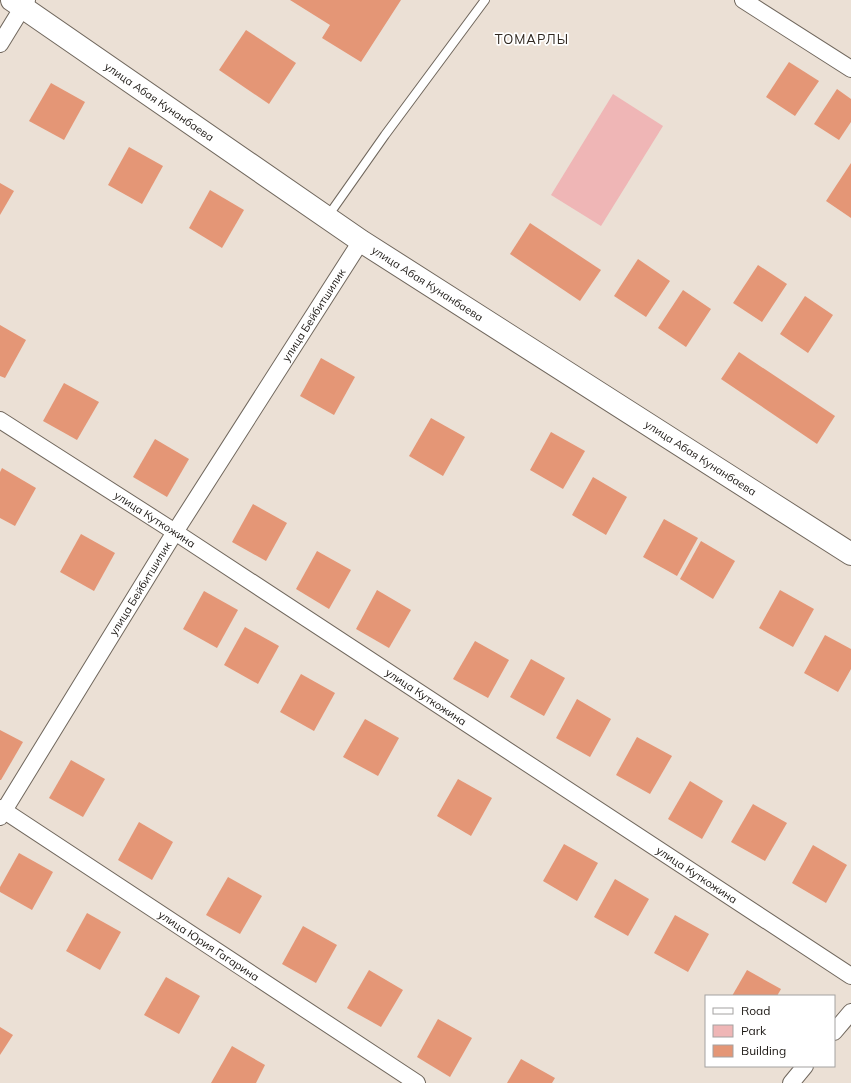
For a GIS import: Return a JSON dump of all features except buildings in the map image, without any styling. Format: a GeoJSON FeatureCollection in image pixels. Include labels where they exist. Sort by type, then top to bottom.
{"type":"FeatureCollection","features":[{"type":"Feature","properties":{"kind":"street"},"geometry":{"type":"LineString","coordinates":[[743,0],[851,69]]}},
{"type":"Feature","properties":{"kind":"street","name":"улица Абая Кунанбаева"},"geometry":{"type":"LineString","coordinates":[[20,2],[362,241],[851,554]]}},
{"type":"Feature","properties":{"kind":"street"},"geometry":{"type":"LineString","coordinates":[[0,44],[20,2]]}},
{"type":"Feature","properties":{"kind":"street","name":"улица Бейбитшилик"},"geometry":{"type":"LineString","coordinates":[[1,812],[175,532],[362,241]]}},
{"type":"Feature","properties":{"kind":"street","name":"улица Куткожина"},"geometry":{"type":"LineString","coordinates":[[0,420],[175,532],[851,976]]}},
{"type":"Feature","properties":{"kind":"street","name":"улица Юрия Гагарина"},"geometry":{"type":"LineString","coordinates":[[1,812],[417,1083]]}},
{"type":"Feature","properties":{"kind":"street"},"geometry":{"type":"LineString","coordinates":[[835,1031],[851,1012]]}},
{"type":"Feature","properties":{"kind":"street"},"geometry":{"type":"LineString","coordinates":[[791,1083],[804,1067]]}},
{"type":"Feature","properties":{"kind":"lane"},"geometry":{"type":"LineString","coordinates":[[327,217],[385,135],[485,0]]}},
{"type":"Feature","properties":{"kind":"green space"},"geometry":{"type":"Polygon","coordinates":[[[613,94],[663,126],[601,226],[551,195],[613,94]]]}},
{"type":"Feature","properties":{"kind":"district","name":"ТОМАРЛЫ"},"geometry":{"type":"Point","coordinates":[532,39]}}]}
